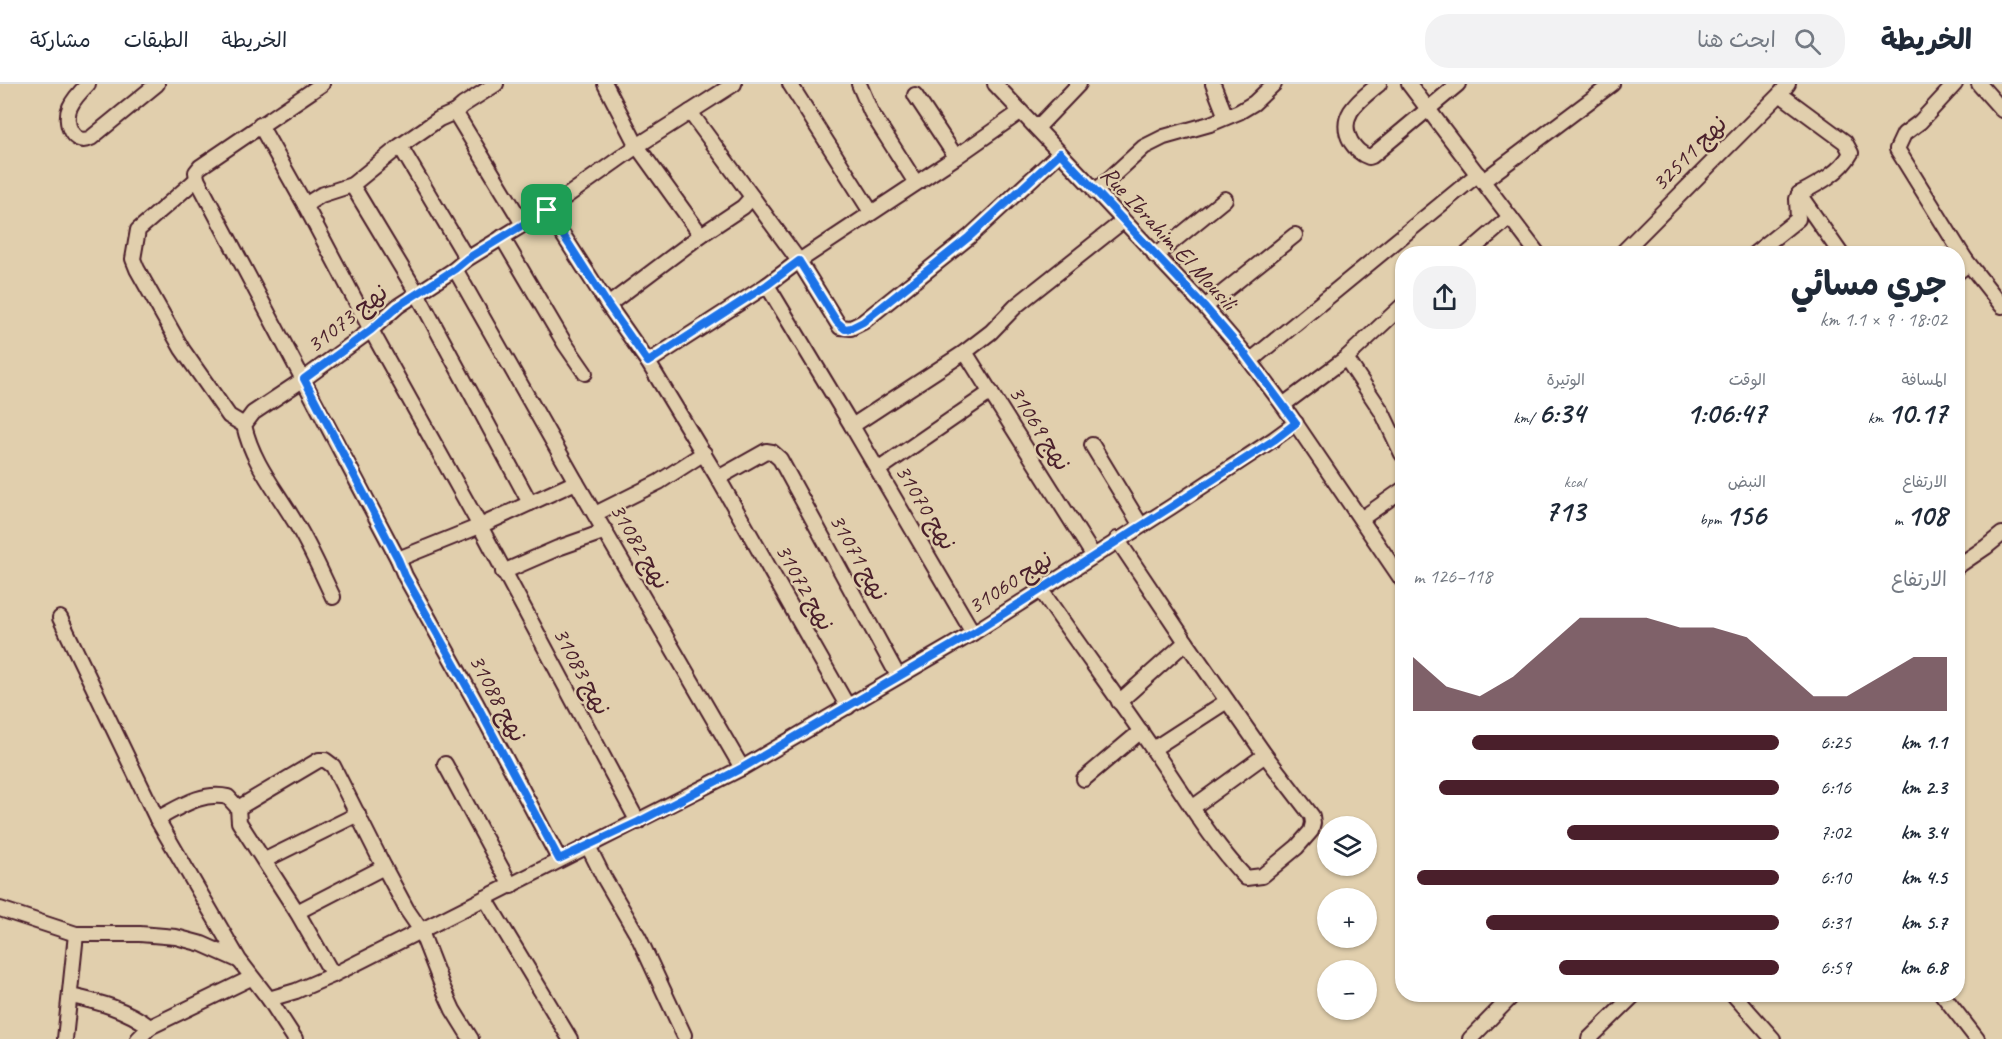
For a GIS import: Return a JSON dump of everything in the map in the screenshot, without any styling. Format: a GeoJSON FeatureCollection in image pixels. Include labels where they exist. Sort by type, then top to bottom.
{"type":"FeatureCollection","features":[{"type":"Feature","properties":{"kind":"street"},"geometry":{"type":"LineString","coordinates":[[88,84],[75,98],[69,109],[67,120],[74,136],[84,142],[157,84]]}},
{"type":"Feature","properties":{"kind":"street"},"geometry":{"type":"LineString","coordinates":[[322,84],[260,125],[196,175],[138,230],[133,259],[182,349],[229,416],[244,424],[248,444],[263,473],[296,523],[333,597]]}},
{"type":"Feature","properties":{"kind":"street"},"geometry":{"type":"LineString","coordinates":[[305,205],[321,195],[352,185],[400,146],[496,84]]}},
{"type":"Feature","properties":{"kind":"street"},"geometry":{"type":"LineString","coordinates":[[605,84],[637,146],[701,235]]}},
{"type":"Feature","properties":{"kind":"street","name":"نهج 31073"},"geometry":{"type":"LineString","coordinates":[[244,424],[253,412],[304,379],[371,330],[398,306],[467,259],[547,210],[637,146],[734,84]]}},
{"type":"Feature","properties":{"kind":"street"},"geometry":{"type":"LineString","coordinates":[[790,84],[871,212]]}},
{"type":"Feature","properties":{"kind":"street"},"geometry":{"type":"LineString","coordinates":[[859,84],[871,112],[916,183]]}},
{"type":"Feature","properties":{"kind":"street"},"geometry":{"type":"LineString","coordinates":[[1037,128],[1079,84]]}},
{"type":"Feature","properties":{"kind":"street"},"geometry":{"type":"LineString","coordinates":[[1213,84],[1226,117]]}},
{"type":"Feature","properties":{"kind":"street"},"geometry":{"type":"LineString","coordinates":[[1095,192],[1144,147],[1164,137],[1226,117],[1254,103],[1274,84]]}},
{"type":"Feature","properties":{"kind":"street"},"geometry":{"type":"LineString","coordinates":[[1380,84],[1353,105],[1347,116],[1346,126],[1350,139],[1362,154],[1369,157],[1458,84]]}},
{"type":"Feature","properties":{"kind":"street"},"geometry":{"type":"LineString","coordinates":[[1409,84],[1532,246]]}},
{"type":"Feature","properties":{"kind":"street"},"geometry":{"type":"LineString","coordinates":[[1250,361],[1480,178],[1612,84]]}},
{"type":"Feature","properties":{"kind":"street"},"geometry":{"type":"LineString","coordinates":[[1955,84],[1920,122],[1904,134],[1897,149],[1957,246]]}},
{"type":"Feature","properties":{"kind":"street"},"geometry":{"type":"LineString","coordinates":[[1979,84],[2002,110]]}},
{"type":"Feature","properties":{"kind":"street","name":"Rue Ibrahim El Mousili"},"geometry":{"type":"LineString","coordinates":[[1000,86],[1020,112],[1205,307],[1250,361],[1296,423],[1395,570]]}},
{"type":"Feature","properties":{"kind":"street"},"geometry":{"type":"LineString","coordinates":[[1990,96],[2002,86]]}},
{"type":"Feature","properties":{"kind":"street"},"geometry":{"type":"LineString","coordinates":[[1764,246],[1798,219],[1799,194],[1813,188],[1834,172],[1851,153],[1845,142],[1784,89]]}},
{"type":"Feature","properties":{"kind":"street","name":"نهج 32511"},"geometry":{"type":"LineString","coordinates":[[1631,246],[1784,89]]}},
{"type":"Feature","properties":{"kind":"street"},"geometry":{"type":"LineString","coordinates":[[915,95],[956,157]]}},
{"type":"Feature","properties":{"kind":"street"},"geometry":{"type":"LineString","coordinates":[[455,112],[523,224]]}},
{"type":"Feature","properties":{"kind":"street"},"geometry":{"type":"LineString","coordinates":[[690,112],[799,261],[837,322],[845,329],[863,322],[969,237],[1060,153]]}},
{"type":"Feature","properties":{"kind":"street"},"geometry":{"type":"LineString","coordinates":[[648,362],[767,285],[1020,112]]}},
{"type":"Feature","properties":{"kind":"street"},"geometry":{"type":"LineString","coordinates":[[260,125],[480,526]]}},
{"type":"Feature","properties":{"kind":"street"},"geometry":{"type":"LineString","coordinates":[[400,146],[467,259]]}},
{"type":"Feature","properties":{"kind":"street","name":"نهج 31088"},"geometry":{"type":"LineString","coordinates":[[196,175],[405,576],[559,859]]}},
{"type":"Feature","properties":{"kind":"street"},"geometry":{"type":"LineString","coordinates":[[352,185],[417,293],[530,503]]}},
{"type":"Feature","properties":{"kind":"street"},"geometry":{"type":"LineString","coordinates":[[1799,194],[1835,246]]}},
{"type":"Feature","properties":{"kind":"street"},"geometry":{"type":"LineString","coordinates":[[608,305],[701,235],[743,207],[752,197]]}},
{"type":"Feature","properties":{"kind":"street"},"geometry":{"type":"LineString","coordinates":[[1155,256],[1225,199]]}},
{"type":"Feature","properties":{"kind":"street","name":"نهج 31072"},"geometry":{"type":"LineString","coordinates":[[547,210],[648,362],[704,453],[848,707]]}},
{"type":"Feature","properties":{"kind":"street"},"geometry":{"type":"LineString","coordinates":[[1476,246],[1509,218]]}},
{"type":"Feature","properties":{"kind":"street"},"geometry":{"type":"LineString","coordinates":[[852,426],[965,352],[991,332],[1017,304],[1123,221]]}},
{"type":"Feature","properties":{"kind":"street"},"geometry":{"type":"LineString","coordinates":[[1205,307],[1295,235]]}},
{"type":"Feature","properties":{"kind":"street"},"geometry":{"type":"LineString","coordinates":[[502,237],[565,344],[585,373]]}},
{"type":"Feature","properties":{"kind":"street"},"geometry":{"type":"LineString","coordinates":[[1965,259],[2002,306]]}},
{"type":"Feature","properties":{"kind":"street","name":"نهج 31082"},"geometry":{"type":"LineString","coordinates":[[455,269],[742,768]]}},
{"type":"Feature","properties":{"kind":"street","name":"نهج 31070"},"geometry":{"type":"LineString","coordinates":[[767,285],[973,633]]}},
{"type":"Feature","properties":{"kind":"street"},"geometry":{"type":"LineString","coordinates":[[1283,405],[1346,358],[1395,312]]}},
{"type":"Feature","properties":{"kind":"street","name":"نهج 31069"},"geometry":{"type":"LineString","coordinates":[[965,352],[1093,555]]}},
{"type":"Feature","properties":{"kind":"street"},"geometry":{"type":"LineString","coordinates":[[1346,358],[1382,412],[1395,439]]}},
{"type":"Feature","properties":{"kind":"street"},"geometry":{"type":"LineString","coordinates":[[878,470],[991,392]]}},
{"type":"Feature","properties":{"kind":"street","name":"نهج 31060"},"geometry":{"type":"LineString","coordinates":[[638,822],[742,768],[973,633],[1274,440],[1296,423]]}},
{"type":"Feature","properties":{"kind":"street"},"geometry":{"type":"LineString","coordinates":[[1092,446],[1140,524]]}},
{"type":"Feature","properties":{"kind":"street","name":"نهج 31071"},"geometry":{"type":"LineString","coordinates":[[721,484],[766,452],[772,452],[780,459],[898,676]]}},
{"type":"Feature","properties":{"kind":"street"},"geometry":{"type":"LineString","coordinates":[[595,513],[659,482],[704,453]]}},
{"type":"Feature","properties":{"kind":"street"},"geometry":{"type":"LineString","coordinates":[[398,559],[480,526],[576,482]]}},
{"type":"Feature","properties":{"kind":"street"},"geometry":{"type":"LineString","coordinates":[[1361,519],[1395,494]]}},
{"type":"Feature","properties":{"kind":"street","name":"نهج 31083"},"geometry":{"type":"LineString","coordinates":[[480,526],[638,822]]}},
{"type":"Feature","properties":{"kind":"street"},"geometry":{"type":"LineString","coordinates":[[503,572],[558,548],[606,531]]}},
{"type":"Feature","properties":{"kind":"street"},"geometry":{"type":"LineString","coordinates":[[1965,561],[2002,534]]}},
{"type":"Feature","properties":{"kind":"street"},"geometry":{"type":"LineString","coordinates":[[1041,590],[1141,731],[1192,808],[1236,867],[1246,878],[1262,876],[1298,847],[1311,831],[1312,816],[1265,755],[1117,539]]}},
{"type":"Feature","properties":{"kind":"street"},"geometry":{"type":"LineString","coordinates":[[60,618],[158,819],[238,960],[269,999],[295,1039]]}},
{"type":"Feature","properties":{"kind":"street"},"geometry":{"type":"LineString","coordinates":[[1119,702],[1186,642]]}},
{"type":"Feature","properties":{"kind":"street"},"geometry":{"type":"LineString","coordinates":[[1153,749],[1227,701]]}},
{"type":"Feature","properties":{"kind":"street"},"geometry":{"type":"LineString","coordinates":[[1084,778],[1141,731]]}},
{"type":"Feature","properties":{"kind":"street"},"geometry":{"type":"LineString","coordinates":[[1192,808],[1265,755]]}},
{"type":"Feature","properties":{"kind":"street"},"geometry":{"type":"LineString","coordinates":[[238,808],[319,760],[325,760],[333,766],[384,867],[420,929],[446,996],[471,1039]]}},
{"type":"Feature","properties":{"kind":"street"},"geometry":{"type":"LineString","coordinates":[[445,764],[511,886]]}},
{"type":"Feature","properties":{"kind":"street"},"geometry":{"type":"LineString","coordinates":[[158,819],[207,796],[228,797],[238,808],[239,822],[297,912],[333,975]]}},
{"type":"Feature","properties":{"kind":"street"},"geometry":{"type":"LineString","coordinates":[[265,860],[358,814]]}},
{"type":"Feature","properties":{"kind":"street"},"geometry":{"type":"LineString","coordinates":[[269,999],[296,991],[333,975],[420,929],[511,886],[559,859],[638,822]]}},
{"type":"Feature","properties":{"kind":"street"},"geometry":{"type":"LineString","coordinates":[[588,846],[639,938],[684,1035]]}},
{"type":"Feature","properties":{"kind":"street"},"geometry":{"type":"LineString","coordinates":[[297,912],[384,867]]}},
{"type":"Feature","properties":{"kind":"street"},"geometry":{"type":"LineString","coordinates":[[484,898],[570,1039]]}},
{"type":"Feature","properties":{"kind":"street"},"geometry":{"type":"LineString","coordinates":[[0,909],[76,934],[140,934],[176,938],[202,944],[238,960]]}},
{"type":"Feature","properties":{"kind":"street"},"geometry":{"type":"LineString","coordinates":[[64,1039],[71,996],[76,934]]}},
{"type":"Feature","properties":{"kind":"street"},"geometry":{"type":"LineString","coordinates":[[138,1039],[150,1027],[251,978]]}},
{"type":"Feature","properties":{"kind":"street"},"geometry":{"type":"LineString","coordinates":[[71,996],[125,1011],[150,1027]]}},
{"type":"Feature","properties":{"kind":"street"},"geometry":{"type":"LineString","coordinates":[[1470,1039],[1506,1002]]}},
{"type":"Feature","properties":{"kind":"street"},"geometry":{"type":"LineString","coordinates":[[1589,1039],[1627,1002]]}},
{"type":"Feature","properties":{"kind":"street"},"geometry":{"type":"LineString","coordinates":[[1740,1002],[1773,1039]]}},
{"type":"Feature","properties":{"kind":"street"},"geometry":{"type":"LineString","coordinates":[[1948,1002],[1977,1039]]}},
{"type":"Feature","properties":{"kind":"route"},"geometry":{"type":"LineString","coordinates":[[1060,153],[1205,307],[1242,350],[1296,423],[1274,440],[1171,507],[1140,524],[1041,590],[848,707],[742,768],[638,822],[559,859],[405,576],[304,379],[371,330],[398,306],[467,259],[547,210],[623,328],[648,362],[767,285],[799,261],[840,327],[851,328],[863,322],[969,237],[1060,153]]}}]}
